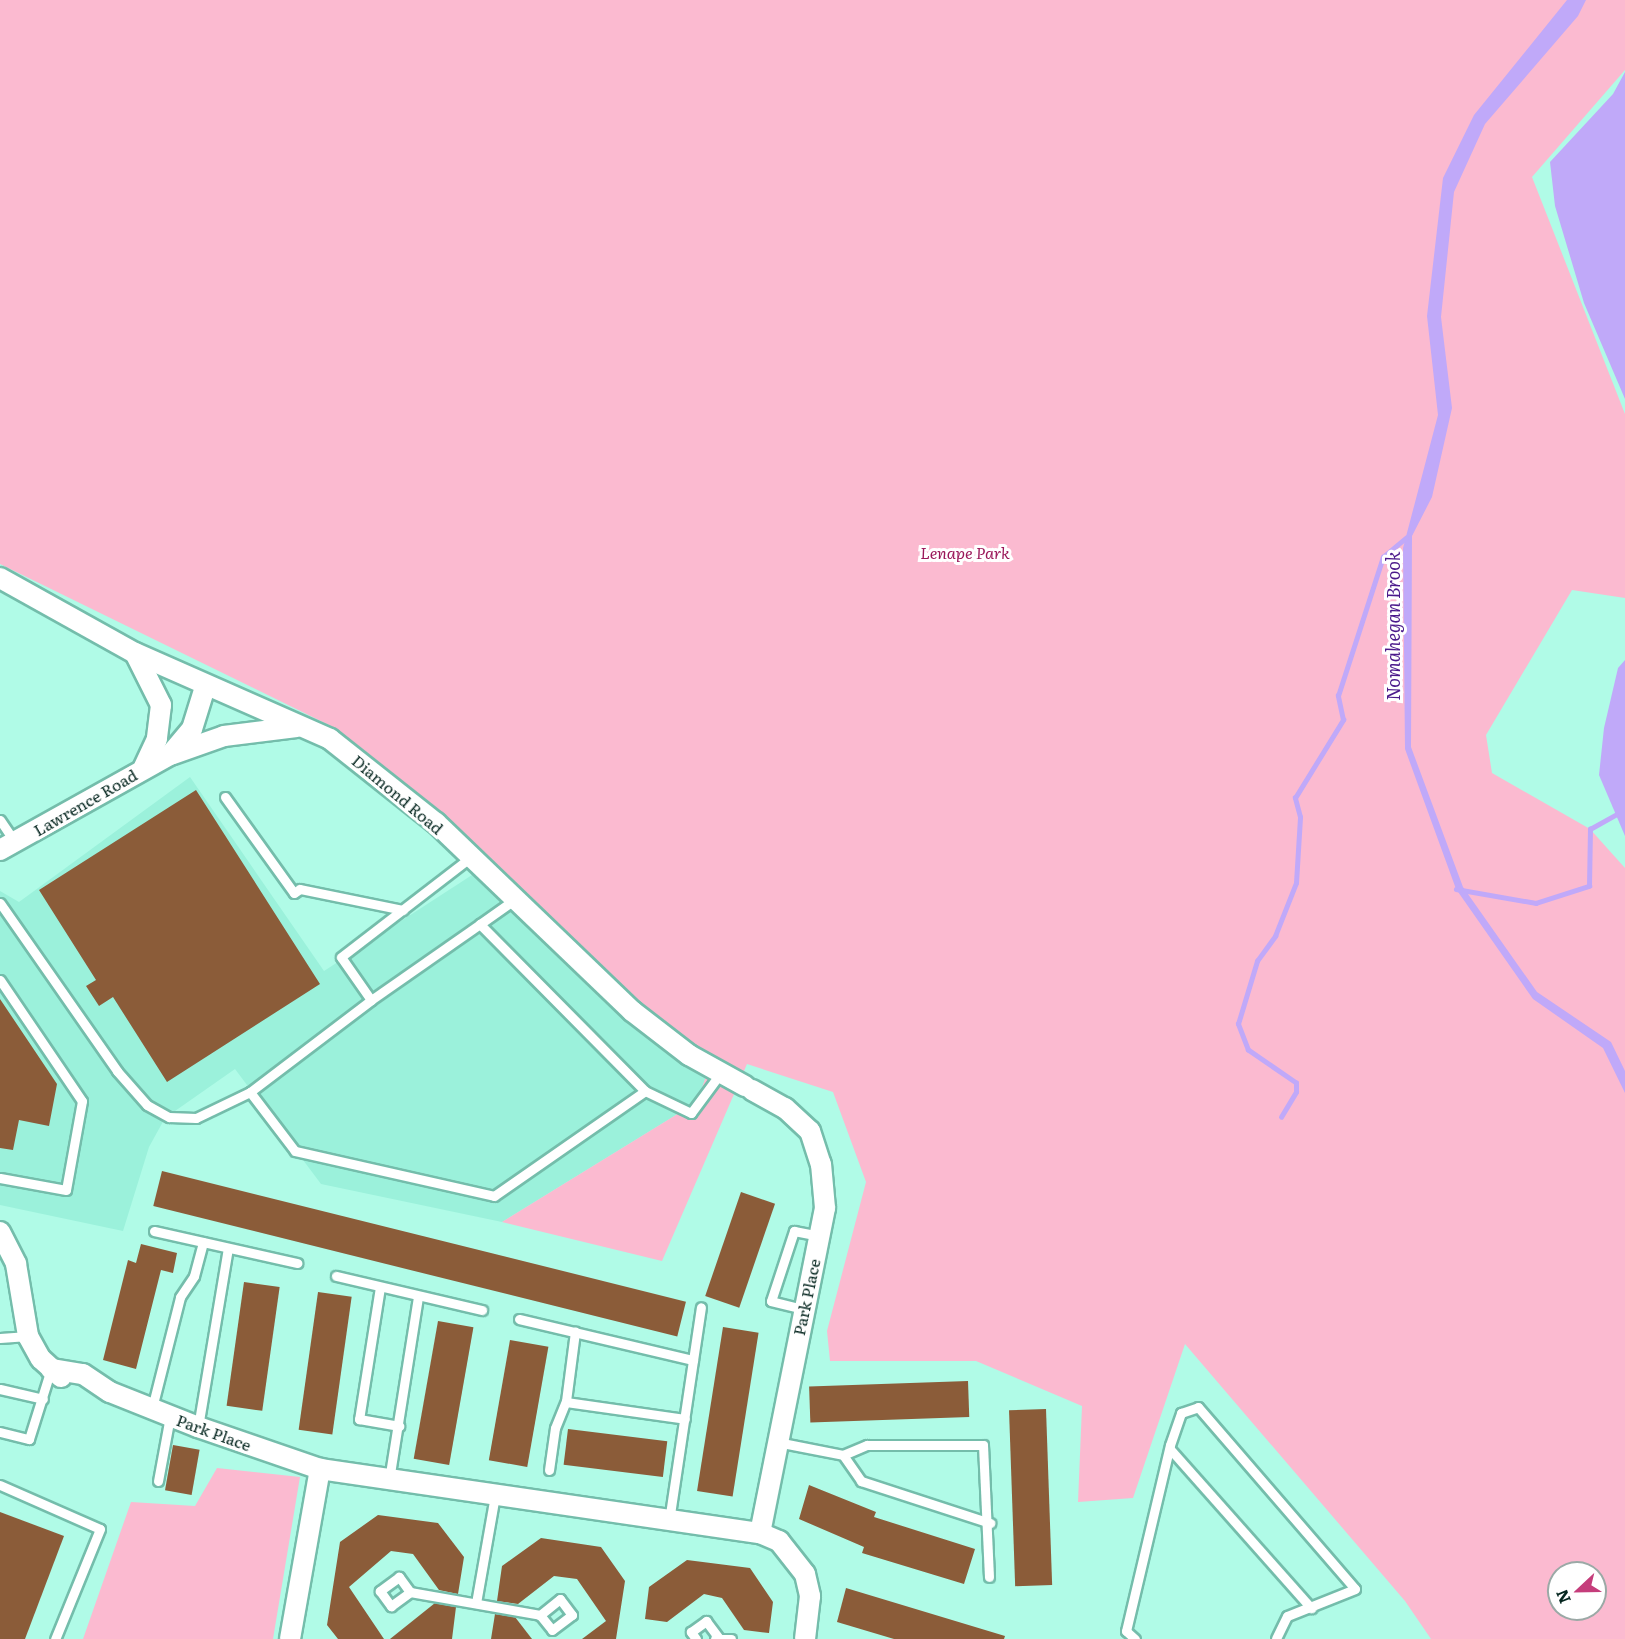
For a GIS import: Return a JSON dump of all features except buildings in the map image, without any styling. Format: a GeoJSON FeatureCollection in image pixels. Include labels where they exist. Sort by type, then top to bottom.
{"type":"FeatureCollection","features":[{"type":"Feature","properties":{"kind":"street","name":"Diamond Road"},"geometry":{"type":"LineString","coordinates":[[0,578],[135,653],[206,687],[330,739],[387,780],[632,1011],[720,1074],[749,1088]]}},
{"type":"Feature","properties":{"kind":"street"},"geometry":{"type":"LineString","coordinates":[[135,653],[161,705],[157,739],[144,767]]}},
{"type":"Feature","properties":{"kind":"street","name":"Lawrence Road"},"geometry":{"type":"LineString","coordinates":[[170,755],[192,729],[206,687]]}},
{"type":"Feature","properties":{"kind":"street","name":"Lawrence Road"},"geometry":{"type":"LineString","coordinates":[[8,846],[144,767],[170,755],[224,736],[299,727]]}},
{"type":"Feature","properties":{"kind":"street","name":"Park Place"},"geometry":{"type":"LineString","coordinates":[[749,1088],[785,1108],[810,1131],[821,1164],[825,1208],[774,1441],[760,1533]]}},
{"type":"Feature","properties":{"kind":"street"},"geometry":{"type":"LineString","coordinates":[[0,1232],[16,1264],[28,1335],[51,1369]]}},
{"type":"Feature","properties":{"kind":"street","name":"Park Place"},"geometry":{"type":"LineString","coordinates":[[51,1369],[87,1388],[110,1392],[198,1427],[320,1469],[669,1522],[760,1533],[779,1540],[804,1574],[810,1596],[805,1639]]}},
{"type":"Feature","properties":{"kind":"street"},"geometry":{"type":"LineString","coordinates":[[290,1639],[320,1469]]}},
{"type":"Feature","properties":{"kind":"lane"},"geometry":{"type":"LineString","coordinates":[[225,796],[294,893],[300,889],[403,910]]}},
{"type":"Feature","properties":{"kind":"lane"},"geometry":{"type":"LineString","coordinates":[[0,820],[8,846]]}},
{"type":"Feature","properties":{"kind":"lane"},"geometry":{"type":"LineString","coordinates":[[371,1000],[341,957],[471,857]]}},
{"type":"Feature","properties":{"kind":"lane"},"geometry":{"type":"LineString","coordinates":[[0,903],[117,1071],[147,1105],[170,1117],[196,1118],[250,1092],[371,1000],[514,900]]}},
{"type":"Feature","properties":{"kind":"lane"},"geometry":{"type":"LineString","coordinates":[[480,924],[645,1091],[690,1113],[720,1074]]}},
{"type":"Feature","properties":{"kind":"lane"},"geometry":{"type":"LineString","coordinates":[[0,980],[82,1101],[66,1190],[0,1178]]}},
{"type":"Feature","properties":{"kind":"lane"},"geometry":{"type":"LineString","coordinates":[[250,1092],[295,1151],[494,1196],[645,1091]]}},
{"type":"Feature","properties":{"kind":"lane"},"geometry":{"type":"LineString","coordinates":[[154,1231],[297,1263]]}},
{"type":"Feature","properties":{"kind":"lane"},"geometry":{"type":"LineString","coordinates":[[803,1309],[771,1301],[794,1231],[819,1236]]}},
{"type":"Feature","properties":{"kind":"lane"},"geometry":{"type":"LineString","coordinates":[[158,1481],[161,1412],[180,1297],[194,1276],[203,1242]]}},
{"type":"Feature","properties":{"kind":"lane"},"geometry":{"type":"LineString","coordinates":[[198,1427],[228,1248]]}},
{"type":"Feature","properties":{"kind":"lane"},"geometry":{"type":"LineString","coordinates":[[336,1276],[482,1310]]}},
{"type":"Feature","properties":{"kind":"lane"},"geometry":{"type":"LineString","coordinates":[[380,1287],[359,1419],[399,1426]]}},
{"type":"Feature","properties":{"kind":"lane"},"geometry":{"type":"LineString","coordinates":[[389,1480],[418,1296]]}},
{"type":"Feature","properties":{"kind":"lane"},"geometry":{"type":"LineString","coordinates":[[669,1522],[701,1307]]}},
{"type":"Feature","properties":{"kind":"lane"},"geometry":{"type":"LineString","coordinates":[[519,1319],[693,1360]]}},
{"type":"Feature","properties":{"kind":"lane"},"geometry":{"type":"LineString","coordinates":[[549,1470],[555,1428],[566,1402],[575,1332]]}},
{"type":"Feature","properties":{"kind":"lane"},"geometry":{"type":"LineString","coordinates":[[0,1338],[28,1335]]}},
{"type":"Feature","properties":{"kind":"lane"},"geometry":{"type":"LineString","coordinates":[[0,1432],[29,1439],[51,1369]]}},
{"type":"Feature","properties":{"kind":"lane"},"geometry":{"type":"LineString","coordinates":[[0,1389],[43,1399]]}},
{"type":"Feature","properties":{"kind":"lane"},"geometry":{"type":"LineString","coordinates":[[566,1402],[685,1419]]}},
{"type":"Feature","properties":{"kind":"lane"},"geometry":{"type":"LineString","coordinates":[[1136,1639],[1126,1631],[1170,1449],[1181,1413],[1198,1407],[1355,1589],[1287,1616],[1276,1639]]}},
{"type":"Feature","properties":{"kind":"lane"},"geometry":{"type":"LineString","coordinates":[[774,1441],[843,1455],[867,1445],[975,1441],[987,1454],[990,1523],[989,1577]]}},
{"type":"Feature","properties":{"kind":"lane"},"geometry":{"type":"LineString","coordinates":[[1170,1449],[1311,1608]]}},
{"type":"Feature","properties":{"kind":"lane"},"geometry":{"type":"LineString","coordinates":[[843,1455],[861,1481],[990,1523]]}},
{"type":"Feature","properties":{"kind":"lane"},"geometry":{"type":"LineString","coordinates":[[0,1485],[100,1529],[55,1639]]}},
{"type":"Feature","properties":{"kind":"lane"},"geometry":{"type":"LineString","coordinates":[[476,1603],[495,1495]]}},
{"type":"Feature","properties":{"kind":"lane"},"geometry":{"type":"LineString","coordinates":[[410,1592],[540,1615]]}},
{"type":"Feature","properties":{"kind":"lane"},"geometry":{"type":"LineString","coordinates":[[696,1639],[690,1632],[706,1621],[716,1638],[731,1639]]}},
{"type":"Feature","properties":{"kind":"shaded area"},"geometry":{"type":"Polygon","coordinates":[[[1567,0],[1586,0],[1578,16],[1485,124],[1454,192],[1441,317],[1452,408],[1432,497],[1412,536],[1411,747],[1463,887],[1537,992],[1611,1042],[1625,1071],[1625,1093],[1603,1048],[1533,999],[1456,889],[1405,749],[1403,548],[1438,415],[1427,316],[1443,178],[1474,115],[1567,0]]]}},
{"type":"Feature","properties":{"kind":"shaded area"},"geometry":{"type":"Polygon","coordinates":[[[1625,72],[1625,399],[1584,303],[1555,206],[1550,162],[1613,94],[1625,72]]]}},
{"type":"Feature","properties":{"kind":"shaded area"},"geometry":{"type":"Polygon","coordinates":[[[1625,660],[1625,836],[1599,775],[1604,728],[1618,668],[1625,660]]]}},
{"type":"Feature","properties":{"kind":"shaded area"},"geometry":{"type":"Polygon","coordinates":[[[190,777],[324,971],[489,864],[711,1062],[697,1102],[502,1222],[321,1184],[235,1069],[165,1118],[149,1147],[123,1231],[0,1205],[0,891],[19,902],[190,777]]]}},
{"type":"Feature","properties":{"kind":"green space","name":"Lenape Park"},"geometry":{"type":"Polygon","coordinates":[[[0,0],[1625,0],[1625,70],[1532,177],[1625,414],[1625,598],[1572,590],[1486,735],[1492,773],[1590,829],[1625,868],[1625,1639],[1431,1639],[1405,1601],[1185,1344],[1133,1498],[1078,1502],[1082,1406],[976,1361],[830,1361],[827,1331],[866,1182],[833,1092],[747,1064],[662,1261],[502,1222],[697,1102],[711,1062],[674,1038],[335,728],[0,564],[0,0]]]}},
{"type":"Feature","properties":{"kind":"green space"},"geometry":{"type":"Polygon","coordinates":[[[217,1468],[300,1477],[273,1639],[83,1639],[131,1502],[195,1506],[217,1468]]]}},
{"type":"Feature","properties":{"kind":"waterway","name":"Nomahegan Brook"},"geometry":{"type":"LineString","coordinates":[[1281,1117],[1296,1092],[1296,1083],[1248,1050],[1238,1024],[1257,961],[1275,936],[1296,883],[1300,817],[1295,798],[1343,720],[1338,696],[1383,557],[1406,538]]}},
{"type":"Feature","properties":{"kind":"waterway"},"geometry":{"type":"LineString","coordinates":[[1456,889],[1536,903],[1589,886],[1590,829],[1615,815]]}}]}
